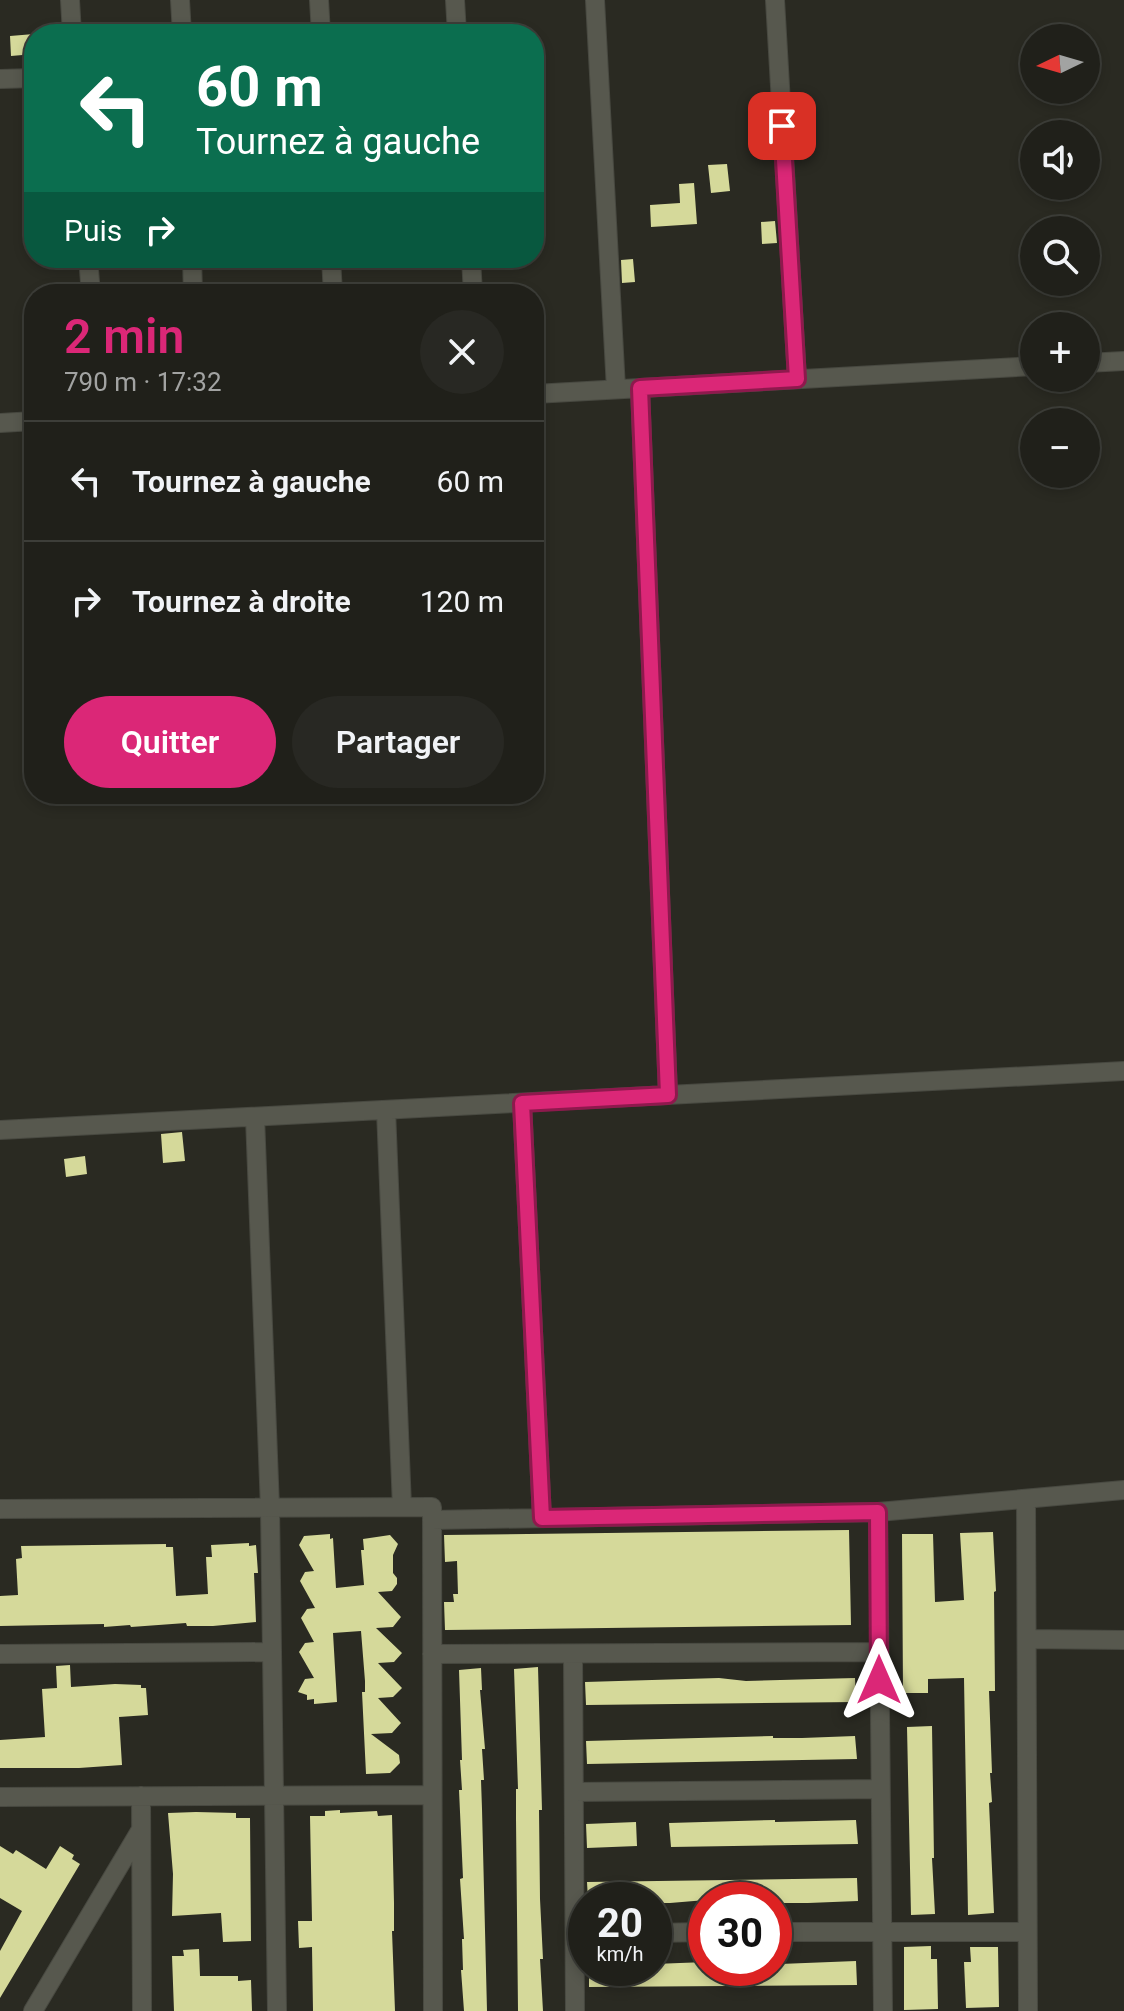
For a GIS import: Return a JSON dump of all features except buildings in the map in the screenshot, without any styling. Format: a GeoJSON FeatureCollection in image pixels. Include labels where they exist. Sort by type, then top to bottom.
{"type":"FeatureCollection","features":[{"type":"Feature","properties":{"kind":"street"},"geometry":{"type":"LineString","coordinates":[[70,0],[71,24]]}},
{"type":"Feature","properties":{"kind":"street"},"geometry":{"type":"LineString","coordinates":[[180,0],[181,24]]}},
{"type":"Feature","properties":{"kind":"street"},"geometry":{"type":"LineString","coordinates":[[319,0],[320,24]]}},
{"type":"Feature","properties":{"kind":"street"},"geometry":{"type":"LineString","coordinates":[[455,0],[456,24]]}},
{"type":"Feature","properties":{"kind":"street"},"geometry":{"type":"LineString","coordinates":[[595,0],[616,389]]}},
{"type":"Feature","properties":{"kind":"street"},"geometry":{"type":"LineString","coordinates":[[775,0],[797,379]]}},
{"type":"Feature","properties":{"kind":"street"},"geometry":{"type":"LineString","coordinates":[[0,79],[24,78]]}},
{"type":"Feature","properties":{"kind":"street"},"geometry":{"type":"LineString","coordinates":[[1100,362],[1124,361]]}},
{"type":"Feature","properties":{"kind":"street"},"geometry":{"type":"LineString","coordinates":[[544,393],[1020,367]]}},
{"type":"Feature","properties":{"kind":"street"},"geometry":{"type":"LineString","coordinates":[[640,388],[668,1095]]}},
{"type":"Feature","properties":{"kind":"street"},"geometry":{"type":"LineString","coordinates":[[0,423],[24,422]]}},
{"type":"Feature","properties":{"kind":"street"},"geometry":{"type":"LineString","coordinates":[[0,1130],[1124,1071]]}},
{"type":"Feature","properties":{"kind":"street"},"geometry":{"type":"LineString","coordinates":[[522,1103],[542,1518]]}},
{"type":"Feature","properties":{"kind":"street"},"geometry":{"type":"LineString","coordinates":[[386,1110],[402,1507]]}},
{"type":"Feature","properties":{"kind":"street"},"geometry":{"type":"LineString","coordinates":[[255,1117],[270,1508],[277,2011]]}},
{"type":"Feature","properties":{"kind":"street"},"geometry":{"type":"LineString","coordinates":[[432,1520],[878,1512],[1124,1490]]}},
{"type":"Feature","properties":{"kind":"street"},"geometry":{"type":"LineString","coordinates":[[1026,1499],[1028,2011]]}},
{"type":"Feature","properties":{"kind":"street"},"geometry":{"type":"LineString","coordinates":[[0,1509],[432,1507],[433,2011]]}},
{"type":"Feature","properties":{"kind":"street"},"geometry":{"type":"LineString","coordinates":[[878,1512],[883,2011]]}},
{"type":"Feature","properties":{"kind":"street"},"geometry":{"type":"LineString","coordinates":[[1027,1639],[1124,1640]]}},
{"type":"Feature","properties":{"kind":"street"},"geometry":{"type":"LineString","coordinates":[[0,1654],[272,1652]]}},
{"type":"Feature","properties":{"kind":"street"},"geometry":{"type":"LineString","coordinates":[[432,1654],[879,1652]]}},
{"type":"Feature","properties":{"kind":"street"},"geometry":{"type":"LineString","coordinates":[[573,1655],[578,1882]]}},
{"type":"Feature","properties":{"kind":"street"},"geometry":{"type":"LineString","coordinates":[[574,1792],[880,1789]]}},
{"type":"Feature","properties":{"kind":"street"},"geometry":{"type":"LineString","coordinates":[[0,1797],[432,1795]]}},
{"type":"Feature","properties":{"kind":"street"},"geometry":{"type":"LineString","coordinates":[[141,1796],[142,2011]]}},
{"type":"Feature","properties":{"kind":"street"},"geometry":{"type":"LineString","coordinates":[[33,2011],[141,1830]]}},
{"type":"Feature","properties":{"kind":"street"},"geometry":{"type":"LineString","coordinates":[[792,1932],[1026,1932]]}},
{"type":"Feature","properties":{"kind":"street"},"geometry":{"type":"LineString","coordinates":[[575,2011],[577,1986]]}},
{"type":"Feature","properties":{"kind":"route"},"geometry":{"type":"LineString","coordinates":[[782,126],[797,379],[640,388],[668,1095],[522,1103],[542,1518],[878,1512],[879,1680]]}}]}
